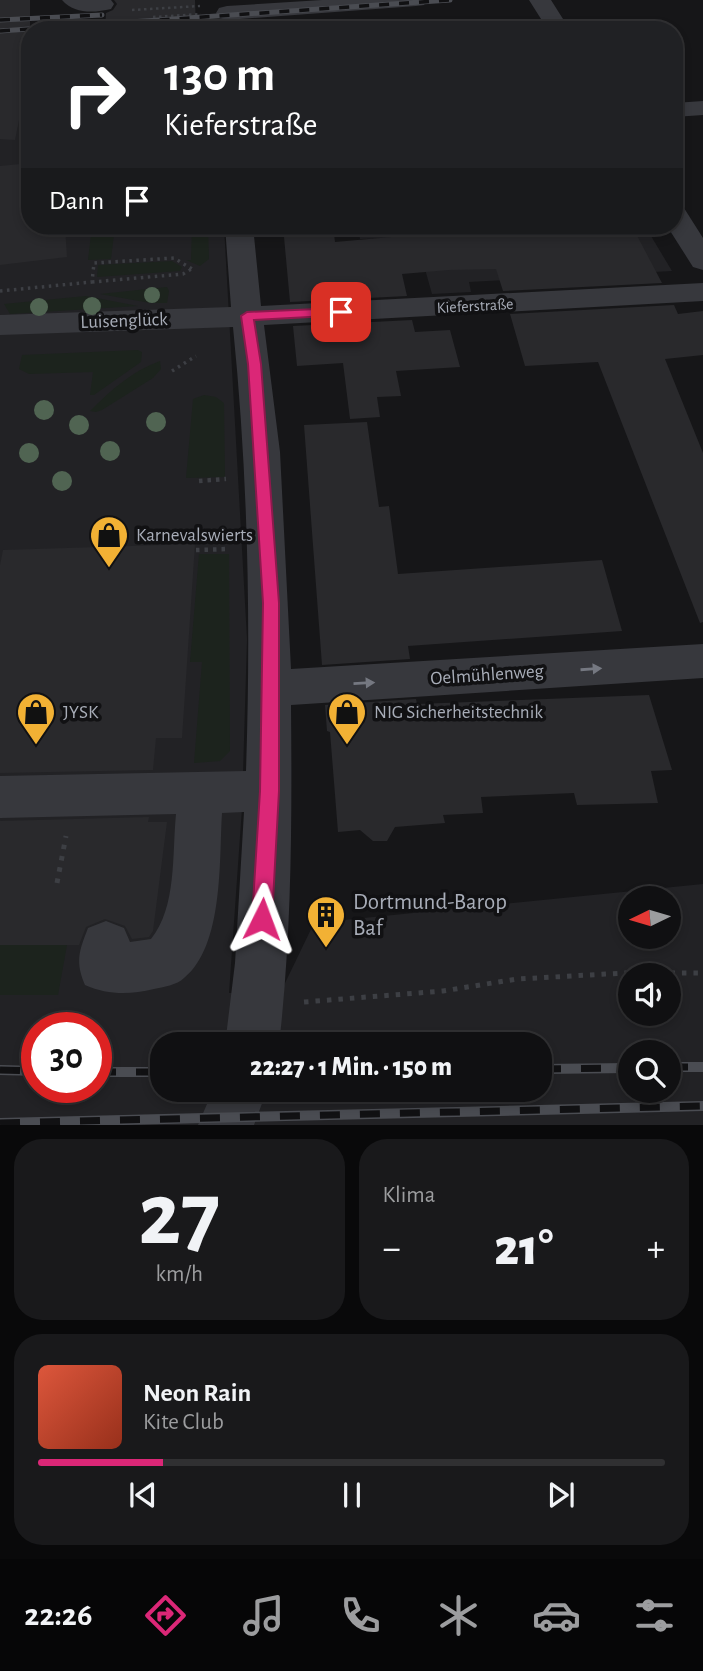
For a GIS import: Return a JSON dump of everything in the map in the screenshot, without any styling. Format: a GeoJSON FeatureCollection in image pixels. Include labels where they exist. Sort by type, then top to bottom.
{"type":"FeatureCollection","features":[{"type":"Feature","properties":{"kind":"street"},"geometry":{"type":"LineString","coordinates":[[73,0],[83,5],[103,4]]}},
{"type":"Feature","properties":{"kind":"street"},"geometry":{"type":"LineString","coordinates":[[222,12],[416,0]]}},
{"type":"Feature","properties":{"kind":"street"},"geometry":{"type":"LineString","coordinates":[[540,0],[553,21]]}},
{"type":"Feature","properties":{"kind":"street"},"geometry":{"type":"LineString","coordinates":[[683,109],[703,108]]}},
{"type":"Feature","properties":{"kind":"street"},"geometry":{"type":"LineString","coordinates":[[683,229],[703,261]]}},
{"type":"Feature","properties":{"kind":"street"},"geometry":{"type":"LineString","coordinates":[[240,235],[262,453],[271,603],[269,791],[255,1025]]}},
{"type":"Feature","properties":{"kind":"street","name":"Kieferstraße"},"geometry":{"type":"LineString","coordinates":[[247,316],[703,292]]}},
{"type":"Feature","properties":{"kind":"street","name":"Luisenglück"},"geometry":{"type":"LineString","coordinates":[[0,325],[247,316]]}},
{"type":"Feature","properties":{"kind":"street","name":"Oelmühlenweg"},"geometry":{"type":"LineString","coordinates":[[272,688],[703,661]]}},
{"type":"Feature","properties":{"kind":"street"},"geometry":{"type":"LineString","coordinates":[[0,797],[269,791]]}},
{"type":"Feature","properties":{"kind":"street"},"geometry":{"type":"LineString","coordinates":[[106,946],[103,967],[134,968],[166,961],[183,939],[192,905],[201,792]]}},
{"type":"Feature","properties":{"kind":"street"},"geometry":{"type":"LineString","coordinates":[[226,1125],[235,1102]]}},
{"type":"Feature","properties":{"kind":"path"},"geometry":{"type":"LineString","coordinates":[[153,9],[222,12]]}},
{"type":"Feature","properties":{"kind":"path"},"geometry":{"type":"LineString","coordinates":[[153,17],[222,12]]}},
{"type":"Feature","properties":{"kind":"path"},"geometry":{"type":"LineString","coordinates":[[0,291],[183,274],[192,269],[174,258],[94,263],[92,282]]}},
{"type":"Feature","properties":{"kind":"path"},"geometry":{"type":"LineString","coordinates":[[172,371],[196,356]]}},
{"type":"Feature","properties":{"kind":"path"},"geometry":{"type":"LineString","coordinates":[[199,481],[223,479]]}},
{"type":"Feature","properties":{"kind":"path"},"geometry":{"type":"LineString","coordinates":[[196,550],[233,548]]}},
{"type":"Feature","properties":{"kind":"path"},"geometry":{"type":"LineString","coordinates":[[255,1025],[517,979],[703,972]]}},
{"type":"Feature","properties":{"kind":"shaded area"},"geometry":{"type":"Polygon","coordinates":[[[21,34],[21,235],[225,235],[247,639],[242,808],[229,993],[247,993],[242,1032],[150,1032],[150,1102],[224,1102],[213,1125],[0,1125],[0,35],[21,34]]]}},
{"type":"Feature","properties":{"kind":"shaded area"},"geometry":{"type":"Polygon","coordinates":[[[91,235],[114,235],[111,259],[88,260],[91,235]]]}},
{"type":"Feature","properties":{"kind":"shaded area"},"geometry":{"type":"Polygon","coordinates":[[[192,235],[208,235],[209,259],[200,266],[186,260],[191,260],[192,235]]]}},
{"type":"Feature","properties":{"kind":"shaded area"},"geometry":{"type":"Polygon","coordinates":[[[359,235],[650,235],[672,271],[469,282],[471,292],[432,294],[416,237],[360,239],[359,235]]]}},
{"type":"Feature","properties":{"kind":"shaded area"},"geometry":{"type":"Polygon","coordinates":[[[172,261],[182,267],[180,271],[97,277],[98,265],[172,261]]]}},
{"type":"Feature","properties":{"kind":"shaded area"},"geometry":{"type":"Polygon","coordinates":[[[167,287],[167,303],[150,303],[100,294],[167,287]]]}},
{"type":"Feature","properties":{"kind":"shaded area"},"geometry":{"type":"Polygon","coordinates":[[[86,296],[138,306],[10,314],[4,304],[86,296]]]}},
{"type":"Feature","properties":{"kind":"shaded area"},"geometry":{"type":"Polygon","coordinates":[[[142,352],[141,362],[94,395],[90,395],[93,372],[29,374],[19,369],[22,355],[142,352]]]}},
{"type":"Feature","properties":{"kind":"shaded area"},"geometry":{"type":"Polygon","coordinates":[[[160,361],[161,369],[153,378],[102,410],[90,411],[122,382],[160,361]]]}},
{"type":"Feature","properties":{"kind":"shaded area"},"geometry":{"type":"Polygon","coordinates":[[[204,395],[216,397],[224,403],[225,477],[186,478],[193,399],[204,395]]]}},
{"type":"Feature","properties":{"kind":"shaded area"},"geometry":{"type":"Polygon","coordinates":[[[199,554],[229,554],[230,751],[220,761],[194,763],[202,662],[190,662],[199,554]]]}},
{"type":"Feature","properties":{"kind":"shaded area"},"geometry":{"type":"Polygon","coordinates":[[[703,884],[703,1125],[240,1125],[251,1102],[552,1102],[552,1032],[270,1032],[274,1006],[314,923],[618,893],[618,949],[681,949],[681,886],[703,884]]]}},
{"type":"Feature","properties":{"kind":"shaded area"},"geometry":{"type":"Polygon","coordinates":[[[0,945],[67,945],[58,995],[0,995],[0,945]]]}},
{"type":"Feature","properties":{"kind":"building"},"geometry":{"type":"Polygon","coordinates":[[[0,0],[30,0],[30,21],[21,21],[21,110],[15,140],[0,139],[0,0]]]}},
{"type":"Feature","properties":{"kind":"building"},"geometry":{"type":"Polygon","coordinates":[[[114,0],[195,0],[196,21],[106,21],[106,13],[113,10],[117,4],[114,0]]]}},
{"type":"Feature","properties":{"kind":"building"},"geometry":{"type":"Polygon","coordinates":[[[21,164],[21,235],[66,235],[67,257],[0,265],[0,166],[21,164]]]}},
{"type":"Feature","properties":{"kind":"building"},"geometry":{"type":"Polygon","coordinates":[[[284,235],[334,235],[335,242],[414,235],[637,235],[662,283],[503,291],[496,269],[449,270],[402,274],[407,296],[290,302],[284,235]]]}},
{"type":"Feature","properties":{"kind":"building"},"geometry":{"type":"Polygon","coordinates":[[[674,305],[678,314],[703,311],[703,355],[665,359],[703,453],[703,622],[700,623],[598,362],[525,366],[510,314],[674,305]]]}},
{"type":"Feature","properties":{"kind":"building"},"geometry":{"type":"Polygon","coordinates":[[[412,320],[415,332],[450,330],[460,367],[396,371],[401,396],[377,397],[380,417],[350,419],[343,363],[297,366],[293,326],[412,320]]]}},
{"type":"Feature","properties":{"kind":"building"},"geometry":{"type":"Polygon","coordinates":[[[367,422],[379,507],[389,506],[398,574],[602,560],[622,631],[408,646],[410,659],[322,665],[304,425],[367,422]]]}},
{"type":"Feature","properties":{"kind":"building"},"geometry":{"type":"Polygon","coordinates":[[[195,544],[182,738],[156,738],[153,770],[0,773],[0,565],[3,550],[195,544]]]}},
{"type":"Feature","properties":{"kind":"building"},"geometry":{"type":"Polygon","coordinates":[[[649,695],[672,770],[651,771],[658,803],[577,805],[574,793],[481,797],[483,813],[443,815],[445,823],[395,827],[387,841],[373,841],[360,830],[338,832],[330,732],[327,731],[325,705],[416,699],[417,704],[649,695]]]}},
{"type":"Feature","properties":{"kind":"building"},"geometry":{"type":"Polygon","coordinates":[[[149,817],[148,822],[167,822],[153,931],[149,937],[132,939],[125,926],[105,919],[86,927],[79,945],[0,945],[0,821],[149,817]]]}},
{"type":"Feature","properties":{"kind":"railway"},"geometry":{"type":"LineString","coordinates":[[145,21],[450,0]]}},
{"type":"Feature","properties":{"kind":"railway"},"geometry":{"type":"LineString","coordinates":[[0,20],[102,15]]}},
{"type":"Feature","properties":{"kind":"railway"},"geometry":{"type":"LineString","coordinates":[[0,31],[21,30]]}},
{"type":"Feature","properties":{"kind":"railway"},"geometry":{"type":"LineString","coordinates":[[681,1067],[703,1067]]}},
{"type":"Feature","properties":{"kind":"railway"},"geometry":{"type":"LineString","coordinates":[[552,1069],[618,1068]]}},
{"type":"Feature","properties":{"kind":"railway"},"geometry":{"type":"LineString","coordinates":[[0,1070],[21,1071]]}},
{"type":"Feature","properties":{"kind":"railway"},"geometry":{"type":"LineString","coordinates":[[112,1072],[150,1072]]}},
{"type":"Feature","properties":{"kind":"railway"},"geometry":{"type":"LineString","coordinates":[[0,1123],[703,1106]]}},
{"type":"Feature","properties":{"kind":"place","name":"Karnevalswierts"},"geometry":{"type":"Point","coordinates":[109,569]}},
{"type":"Feature","properties":{"kind":"place","name":"JYSK"},"geometry":{"type":"Point","coordinates":[36,746]}},
{"type":"Feature","properties":{"kind":"place","name":"NIG Sicherheitstechnik"},"geometry":{"type":"Point","coordinates":[347,746]}},
{"type":"Feature","properties":{"kind":"place","name":"Dortmund-Barop Baf"},"geometry":{"type":"Point","coordinates":[326,949]}},
{"type":"Feature","properties":{"kind":"route"},"geometry":{"type":"LineString","coordinates":[[262,919],[272,688],[271,603],[262,453],[247,316],[341,312]]}}]}
